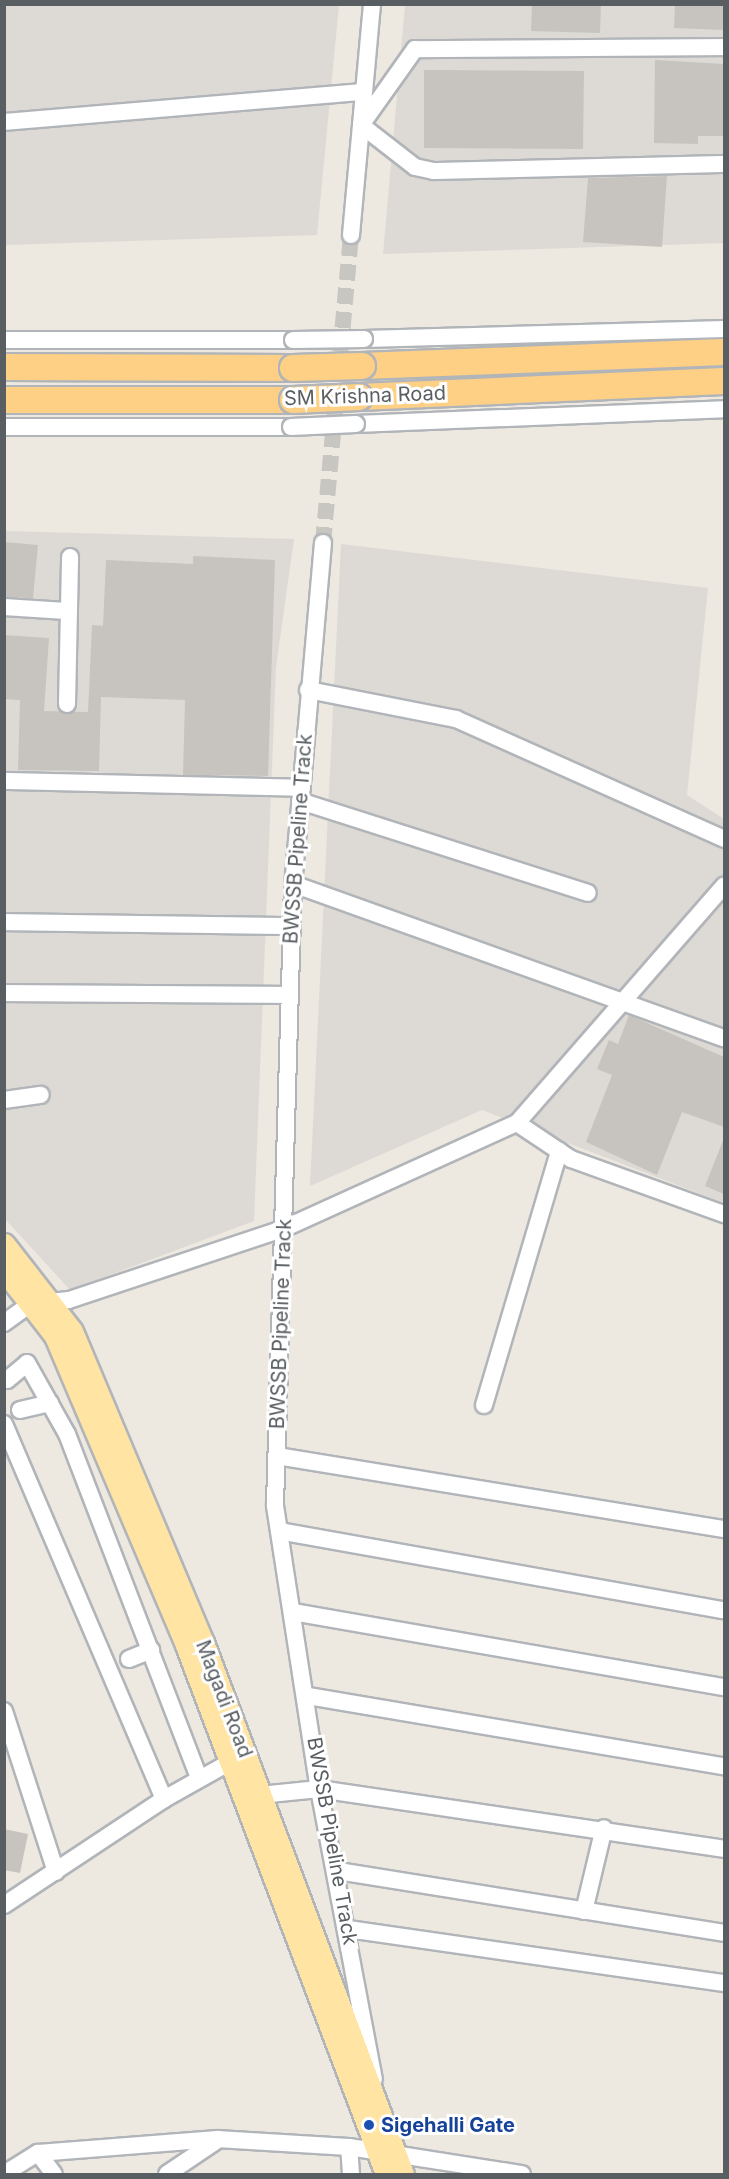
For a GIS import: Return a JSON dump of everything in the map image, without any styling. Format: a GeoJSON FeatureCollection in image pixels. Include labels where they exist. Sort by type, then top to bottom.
{"type":"FeatureCollection","features":[{"type":"Feature","properties":{"kind":"highway","name":"SM Krishna Road"},"geometry":{"type":"LineString","coordinates":[[4,367],[351,367],[724,352]]}},
{"type":"Feature","properties":{"kind":"highway","name":"SM Krishna Road"},"geometry":{"type":"LineString","coordinates":[[4,399],[293,400],[724,381]]}},
{"type":"Feature","properties":{"kind":"main road","name":"Magadi Road"},"geometry":{"type":"LineString","coordinates":[[4,1245],[39,1303],[55,1336],[237,1758],[386,2150],[403,2175]]}},
{"type":"Feature","properties":{"kind":"main road","name":"Magadi Road"},"geometry":{"type":"LineString","coordinates":[[4,1270],[39,1303]]}},
{"type":"Feature","properties":{"kind":"main road","name":"Magadi Road"},"geometry":{"type":"LineString","coordinates":[[252,1796],[378,2098],[386,2150],[384,2175]]}},
{"type":"Feature","properties":{"kind":"street"},"geometry":{"type":"LineString","coordinates":[[351,235],[372,4]]}},
{"type":"Feature","properties":{"kind":"street"},"geometry":{"type":"LineString","coordinates":[[361,125],[415,49],[724,47]]}},
{"type":"Feature","properties":{"kind":"street"},"geometry":{"type":"LineString","coordinates":[[4,122],[364,92]]}},
{"type":"Feature","properties":{"kind":"street"},"geometry":{"type":"LineString","coordinates":[[361,125],[415,167],[434,171],[724,164]]}},
{"type":"Feature","properties":{"kind":"street"},"geometry":{"type":"LineString","coordinates":[[4,340],[364,339],[724,329]]}},
{"type":"Feature","properties":{"kind":"street"},"geometry":{"type":"LineString","coordinates":[[348,398],[351,367]]}},
{"type":"Feature","properties":{"kind":"street","name":"SM Krishna Road"},"geometry":{"type":"LineString","coordinates":[[4,427],[291,427],[724,409]]}},
{"type":"Feature","properties":{"kind":"street","name":"BWSSB Pipeline Track"},"geometry":{"type":"LineString","coordinates":[[322,543],[293,884],[277,1456],[279,1531],[308,1696],[319,1789],[338,1871],[378,2098]]}},
{"type":"Feature","properties":{"kind":"street"},"geometry":{"type":"LineString","coordinates":[[67,704],[66,611],[70,557]]}},
{"type":"Feature","properties":{"kind":"street"},"geometry":{"type":"LineString","coordinates":[[4,607],[66,611]]}},
{"type":"Feature","properties":{"kind":"street"},"geometry":{"type":"LineString","coordinates":[[308,690],[456,719],[724,839]]}},
{"type":"Feature","properties":{"kind":"street"},"geometry":{"type":"LineString","coordinates":[[4,781],[301,795],[588,893]]}},
{"type":"Feature","properties":{"kind":"street"},"geometry":{"type":"LineString","coordinates":[[293,884],[627,1000],[724,1038]]}},
{"type":"Feature","properties":{"kind":"street"},"geometry":{"type":"LineString","coordinates":[[4,1323],[39,1303],[69,1300],[283,1229],[517,1123],[627,1000],[724,886]]}},
{"type":"Feature","properties":{"kind":"street"},"geometry":{"type":"LineString","coordinates":[[4,922],[292,926]]}},
{"type":"Feature","properties":{"kind":"street"},"geometry":{"type":"LineString","coordinates":[[4,993],[290,995]]}},
{"type":"Feature","properties":{"kind":"street"},"geometry":{"type":"LineString","coordinates":[[4,1100],[42,1095]]}},
{"type":"Feature","properties":{"kind":"street"},"geometry":{"type":"LineString","coordinates":[[517,1123],[559,1151],[724,1214]]}},
{"type":"Feature","properties":{"kind":"street"},"geometry":{"type":"LineString","coordinates":[[484,1405],[559,1151]]}},
{"type":"Feature","properties":{"kind":"street"},"geometry":{"type":"LineString","coordinates":[[7,1380],[27,1363],[67,1434],[200,1778]]}},
{"type":"Feature","properties":{"kind":"street"},"geometry":{"type":"LineString","coordinates":[[20,1410],[50,1402]]}},
{"type":"Feature","properties":{"kind":"street"},"geometry":{"type":"LineString","coordinates":[[4,1424],[164,1799]]}},
{"type":"Feature","properties":{"kind":"street"},"geometry":{"type":"LineString","coordinates":[[277,1456],[724,1529]]}},
{"type":"Feature","properties":{"kind":"street"},"geometry":{"type":"LineString","coordinates":[[279,1531],[724,1610]]}},
{"type":"Feature","properties":{"kind":"street"},"geometry":{"type":"LineString","coordinates":[[294,1612],[724,1687]]}},
{"type":"Feature","properties":{"kind":"street"},"geometry":{"type":"LineString","coordinates":[[129,1659],[151,1650]]}},
{"type":"Feature","properties":{"kind":"street"},"geometry":{"type":"LineString","coordinates":[[308,1696],[724,1767]]}},
{"type":"Feature","properties":{"kind":"street"},"geometry":{"type":"LineString","coordinates":[[4,1711],[56,1872]]}},
{"type":"Feature","properties":{"kind":"street"},"geometry":{"type":"LineString","coordinates":[[4,1905],[164,1799],[237,1758]]}},
{"type":"Feature","properties":{"kind":"street"},"geometry":{"type":"LineString","coordinates":[[252,1796],[319,1789],[604,1828],[724,1849]]}},
{"type":"Feature","properties":{"kind":"street"},"geometry":{"type":"LineString","coordinates":[[584,1911],[604,1828]]}},
{"type":"Feature","properties":{"kind":"street"},"geometry":{"type":"LineString","coordinates":[[338,1871],[724,1933]]}},
{"type":"Feature","properties":{"kind":"street"},"geometry":{"type":"LineString","coordinates":[[348,1929],[724,1983]]}},
{"type":"Feature","properties":{"kind":"street"},"geometry":{"type":"LineString","coordinates":[[4,2174],[38,2153],[218,2139],[386,2150],[522,2175]]}},
{"type":"Feature","properties":{"kind":"street"},"geometry":{"type":"LineString","coordinates":[[167,2175],[218,2139]]}},
{"type":"Feature","properties":{"kind":"street"},"geometry":{"type":"LineString","coordinates":[[349,2147],[351,2175]]}},
{"type":"Feature","properties":{"kind":"street"},"geometry":{"type":"LineString","coordinates":[[38,2153],[54,2175]]}},
{"type":"Feature","properties":{"kind":"shaded area"},"geometry":{"type":"Polygon","coordinates":[[[4,5],[339,5],[317,235],[5,245],[4,5]]]}},
{"type":"Feature","properties":{"kind":"shaded area"},"geometry":{"type":"Polygon","coordinates":[[[405,5],[724,5],[724,243],[383,254],[405,5]]]}},
{"type":"Feature","properties":{"kind":"shaded area"},"geometry":{"type":"Polygon","coordinates":[[[5,531],[294,539],[276,667],[254,1221],[70,1290],[5,1219],[5,531]]]}},
{"type":"Feature","properties":{"kind":"shaded area"},"geometry":{"type":"Polygon","coordinates":[[[341,544],[708,588],[687,795],[724,819],[724,1203],[482,1110],[310,1186],[341,544]]]}},
{"type":"Feature","properties":{"kind":"building"},"geometry":{"type":"Polygon","coordinates":[[[532,4],[601,4],[600,33],[531,31],[532,4]]]}},
{"type":"Feature","properties":{"kind":"building"},"geometry":{"type":"Polygon","coordinates":[[[675,4],[724,4],[724,30],[674,28],[675,4]]]}},
{"type":"Feature","properties":{"kind":"building"},"geometry":{"type":"Polygon","coordinates":[[[655,60],[724,64],[724,136],[698,136],[698,144],[654,143],[655,60]]]}},
{"type":"Feature","properties":{"kind":"building"},"geometry":{"type":"Polygon","coordinates":[[[424,70],[584,71],[583,149],[424,148],[424,70]]]}},
{"type":"Feature","properties":{"kind":"building"},"geometry":{"type":"Polygon","coordinates":[[[667,176],[662,247],[583,242],[588,178],[667,176]]]}},
{"type":"Feature","properties":{"kind":"building"},"geometry":{"type":"Polygon","coordinates":[[[4,542],[38,545],[33,598],[4,597],[4,542]]]}},
{"type":"Feature","properties":{"kind":"building"},"geometry":{"type":"Polygon","coordinates":[[[193,556],[275,560],[268,776],[183,775],[185,700],[101,697],[99,771],[18,770],[20,700],[4,699],[4,635],[49,638],[44,711],[88,712],[92,625],[103,626],[106,560],[193,564],[193,556]]]}},
{"type":"Feature","properties":{"kind":"building"},"geometry":{"type":"Polygon","coordinates":[[[629,1015],[724,1057],[724,1127],[682,1112],[657,1175],[586,1142],[612,1075],[597,1069],[609,1040],[618,1044],[629,1015]]]}},
{"type":"Feature","properties":{"kind":"building"},"geometry":{"type":"Polygon","coordinates":[[[724,1138],[724,1194],[705,1186],[724,1138]]]}},
{"type":"Feature","properties":{"kind":"building"},"geometry":{"type":"Polygon","coordinates":[[[4,1829],[28,1834],[20,1873],[4,1870],[4,1829]]]}},
{"type":"Feature","properties":{"kind":"tunnel"},"geometry":{"type":"LineString","coordinates":[[323,543],[351,235]]}},
{"type":"Feature","properties":{"kind":"place","name":"Sigehalli Gate"},"geometry":{"type":"Point","coordinates":[369,2125]}}]}
